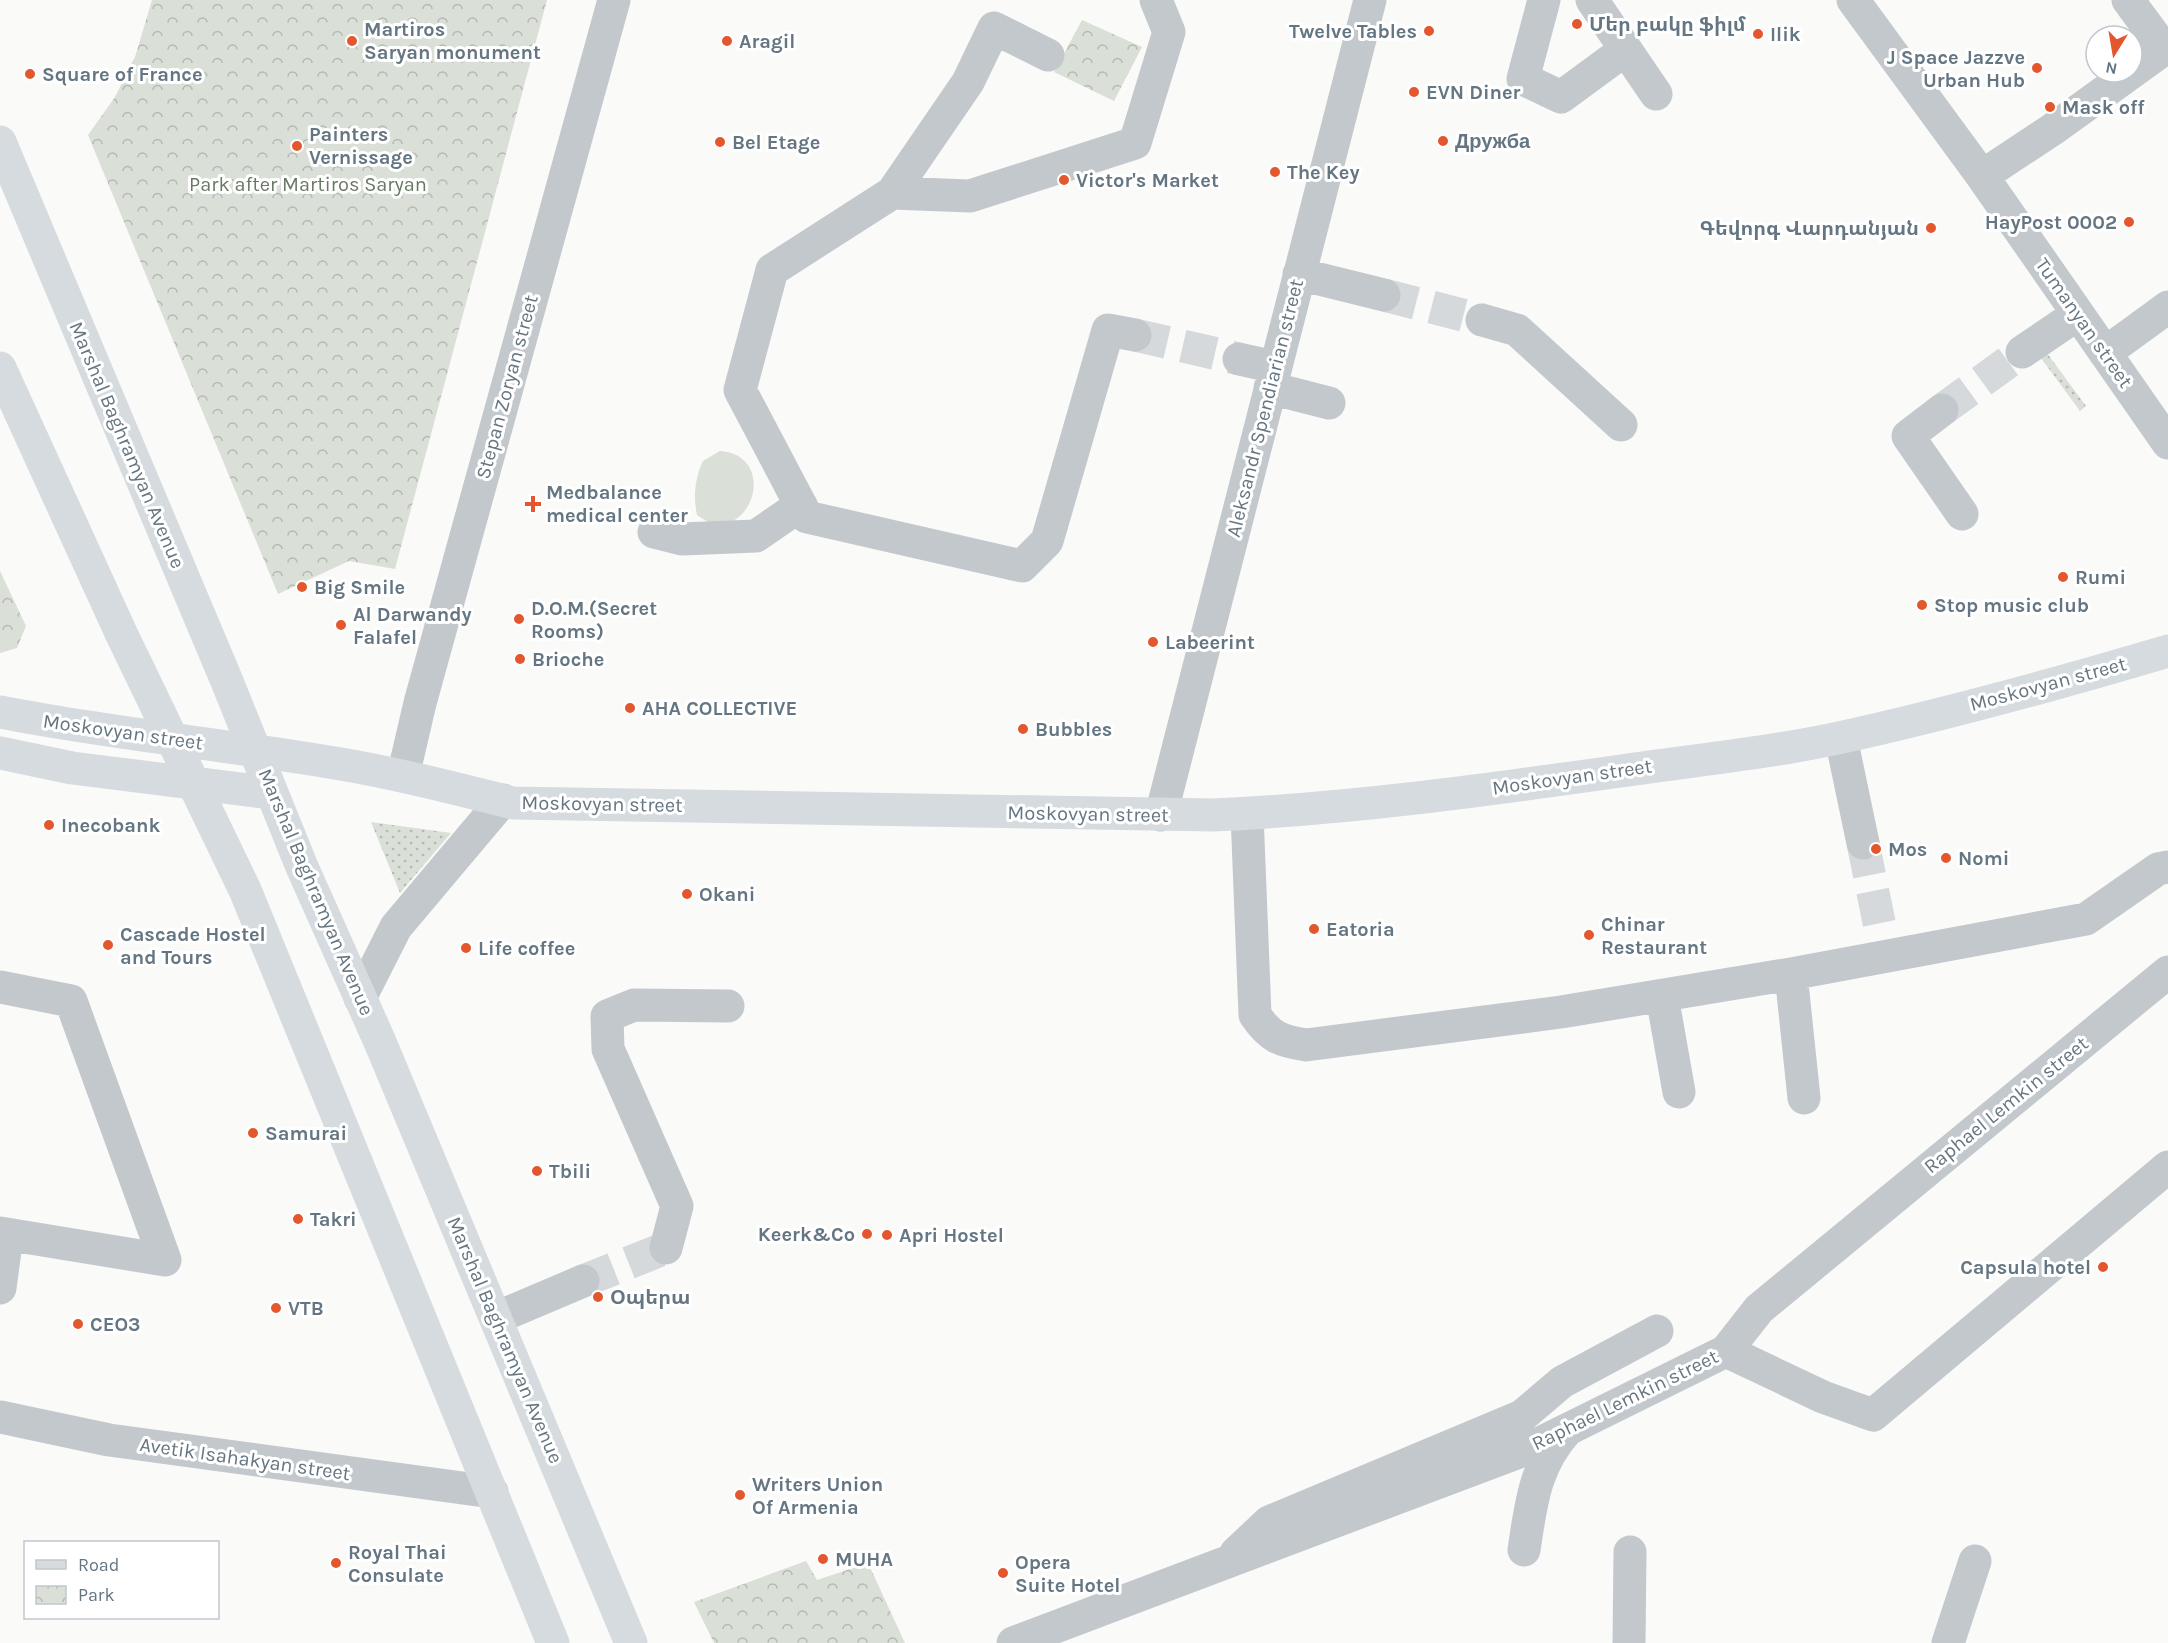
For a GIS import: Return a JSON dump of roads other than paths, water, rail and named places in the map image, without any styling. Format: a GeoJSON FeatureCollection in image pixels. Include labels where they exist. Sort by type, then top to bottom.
{"type":"FeatureCollection","features":[{"type":"Feature","properties":{"kind":"main road","name":"Marshal Baghramyan Avenue"},"geometry":{"type":"LineString","coordinates":[[0,142],[631,1643]]}},
{"type":"Feature","properties":{"kind":"main road"},"geometry":{"type":"LineString","coordinates":[[0,368],[245,890],[553,1643]]}},
{"type":"Feature","properties":{"kind":"main road","name":"Moskovyan street"},"geometry":{"type":"LineString","coordinates":[[0,712],[90,730],[255,752],[403,776],[513,803],[1161,816],[1247,814],[1458,792],[1841,738],[2016,695],[2168,651]]}},
{"type":"Feature","properties":{"kind":"main road","name":"Moskovyan street"},"geometry":{"type":"LineString","coordinates":[[0,753],[72,768],[272,793]]}},
{"type":"Feature","properties":{"kind":"street","name":"Stepan Zoryan street"},"geometry":{"type":"LineString","coordinates":[[403,776],[420,703],[614,0]]}},
{"type":"Feature","properties":{"kind":"street"},"geometry":{"type":"LineString","coordinates":[[892,193],[970,196],[1135,143],[1169,32],[1156,0]]}},
{"type":"Feature","properties":{"kind":"street","name":"Aleksandr Spendiarian street"},"geometry":{"type":"LineString","coordinates":[[1161,816],[1370,0]]}},
{"type":"Feature","properties":{"kind":"street"},"geometry":{"type":"LineString","coordinates":[[1544,0],[1523,79],[1561,97],[1625,50]]}},
{"type":"Feature","properties":{"kind":"street"},"geometry":{"type":"LineString","coordinates":[[1592,0],[1656,94]]}},
{"type":"Feature","properties":{"kind":"street","name":"Tumanyan street"},"geometry":{"type":"LineString","coordinates":[[1853,0],[1982,176],[2168,442]]}},
{"type":"Feature","properties":{"kind":"street"},"geometry":{"type":"LineString","coordinates":[[1982,176],[2053,129],[2164,49],[2128,0]]}},
{"type":"Feature","properties":{"kind":"street"},"geometry":{"type":"LineString","coordinates":[[1048,55],[994,28],[968,82],[892,193],[772,270],[740,390],[807,517],[1022,566],[1047,541],[1108,330],[1135,335]]}},
{"type":"Feature","properties":{"kind":"street"},"geometry":{"type":"LineString","coordinates":[[1299,274],[1384,295]]}},
{"type":"Feature","properties":{"kind":"street"},"geometry":{"type":"LineString","coordinates":[[2105,353],[2168,307]]}},
{"type":"Feature","properties":{"kind":"street"},"geometry":{"type":"LineString","coordinates":[[2022,352],[2078,314]]}},
{"type":"Feature","properties":{"kind":"street"},"geometry":{"type":"LineString","coordinates":[[1482,320],[1517,330],[1621,425]]}},
{"type":"Feature","properties":{"kind":"street"},"geometry":{"type":"LineString","coordinates":[[1239,359],[1329,403]]}},
{"type":"Feature","properties":{"kind":"street"},"geometry":{"type":"LineString","coordinates":[[1942,410],[1908,436],[1962,514]]}},
{"type":"Feature","properties":{"kind":"street"},"geometry":{"type":"LineString","coordinates":[[654,532],[681,539],[756,536],[801,505]]}},
{"type":"Feature","properties":{"kind":"street"},"geometry":{"type":"LineString","coordinates":[[1841,738],[1863,843]]}},
{"type":"Feature","properties":{"kind":"street"},"geometry":{"type":"LineString","coordinates":[[360,998],[396,927],[503,801]]}},
{"type":"Feature","properties":{"kind":"street"},"geometry":{"type":"LineString","coordinates":[[1247,814],[1255,1015],[1266,1031],[1284,1042],[1318,1044],[1561,1012],[1662,996],[1791,974],[1884,947],[2086,919],[2158,868],[2168,867]]}},
{"type":"Feature","properties":{"kind":"street","name":"Raphael Lemkin street"},"geometry":{"type":"LineString","coordinates":[[1013,1643],[1532,1447],[1725,1352],[1759,1309],[2168,972]]}},
{"type":"Feature","properties":{"kind":"street"},"geometry":{"type":"LineString","coordinates":[[1791,974],[1804,1098]]}},
{"type":"Feature","properties":{"kind":"street"},"geometry":{"type":"LineString","coordinates":[[0,987],[71,1001],[165,1260],[4,1234],[0,1288]]}},
{"type":"Feature","properties":{"kind":"street"},"geometry":{"type":"LineString","coordinates":[[1662,996],[1679,1092]]}},
{"type":"Feature","properties":{"kind":"street"},"geometry":{"type":"LineString","coordinates":[[666,1248],[677,1206],[608,1049],[607,1016],[634,1005],[728,1006]]}},
{"type":"Feature","properties":{"kind":"street"},"geometry":{"type":"LineString","coordinates":[[1725,1352],[1823,1397],[1873,1415],[2168,1167]]}},
{"type":"Feature","properties":{"kind":"street"},"geometry":{"type":"LineString","coordinates":[[495,1318],[583,1281]]}},
{"type":"Feature","properties":{"kind":"street"},"geometry":{"type":"LineString","coordinates":[[1224,1565],[1269,1522],[1522,1416],[1562,1382],[1657,1331]]}},
{"type":"Feature","properties":{"kind":"street","name":"Avetik Isahakyan street"},"geometry":{"type":"LineString","coordinates":[[0,1418],[109,1440],[492,1492]]}},
{"type":"Feature","properties":{"kind":"street"},"geometry":{"type":"LineString","coordinates":[[1524,1550],[1540,1470],[1551,1448],[1568,1428]]}},
{"type":"Feature","properties":{"kind":"street"},"geometry":{"type":"LineString","coordinates":[[1629,1643],[1630,1552]]}},
{"type":"Feature","properties":{"kind":"street"},"geometry":{"type":"LineString","coordinates":[[1948,1643],[1975,1561]]}},
{"type":"Feature","properties":{"kind":"tunnel"},"geometry":{"type":"LineString","coordinates":[[1384,295],[1482,320]]}},
{"type":"Feature","properties":{"kind":"tunnel"},"geometry":{"type":"LineString","coordinates":[[1135,335],[1239,359]]}},
{"type":"Feature","properties":{"kind":"tunnel"},"geometry":{"type":"LineString","coordinates":[[1942,410],[2022,352]]}},
{"type":"Feature","properties":{"kind":"tunnel"},"geometry":{"type":"LineString","coordinates":[[1863,843],[1882,937]]}},
{"type":"Feature","properties":{"kind":"tunnel"},"geometry":{"type":"LineString","coordinates":[[583,1281],[666,1248]]}},
{"type":"Feature","properties":{"kind":"place","name":"Մեր բակը ֆիլմ"},"geometry":{"type":"Point","coordinates":[1577,24]}},
{"type":"Feature","properties":{"kind":"place","name":"Twelve Tables"},"geometry":{"type":"Point","coordinates":[1429,31]}},
{"type":"Feature","properties":{"kind":"place","name":"Ilik"},"geometry":{"type":"Point","coordinates":[1758,34]}},
{"type":"Feature","properties":{"kind":"place","name":"Martiros Saryan monument"},"geometry":{"type":"Point","coordinates":[352,41]}},
{"type":"Feature","properties":{"kind":"place","name":"Aragil"},"geometry":{"type":"Point","coordinates":[727,41]}},
{"type":"Feature","properties":{"kind":"place","name":"J Space Jazzve Urban Hub"},"geometry":{"type":"Point","coordinates":[2037,68]}},
{"type":"Feature","properties":{"kind":"place","name":"Square of France"},"geometry":{"type":"Point","coordinates":[30,74]}},
{"type":"Feature","properties":{"kind":"place","name":"EVN Diner"},"geometry":{"type":"Point","coordinates":[1414,92]}},
{"type":"Feature","properties":{"kind":"place","name":"Mask off"},"geometry":{"type":"Point","coordinates":[2050,107]}},
{"type":"Feature","properties":{"kind":"place","name":"Дружба"},"geometry":{"type":"Point","coordinates":[1443,141]}},
{"type":"Feature","properties":{"kind":"place","name":"Bel Etage"},"geometry":{"type":"Point","coordinates":[720,142]}},
{"type":"Feature","properties":{"kind":"place","name":"Painters Vernissage"},"geometry":{"type":"Point","coordinates":[297,146]}},
{"type":"Feature","properties":{"kind":"place","name":"The Key"},"geometry":{"type":"Point","coordinates":[1275,172]}},
{"type":"Feature","properties":{"kind":"place","name":"Victor's Market"},"geometry":{"type":"Point","coordinates":[1064,180]}},
{"type":"Feature","properties":{"kind":"place","name":"HayPost 0002"},"geometry":{"type":"Point","coordinates":[2129,222]}},
{"type":"Feature","properties":{"kind":"place","name":"Գեվորգ Վարդանյան"},"geometry":{"type":"Point","coordinates":[1931,228]}},
{"type":"Feature","properties":{"kind":"place","name":"Medbalance medical center"},"geometry":{"type":"Point","coordinates":[533,504]}},
{"type":"Feature","properties":{"kind":"place","name":"Rumi"},"geometry":{"type":"Point","coordinates":[2063,577]}},
{"type":"Feature","properties":{"kind":"place","name":"Big Smile"},"geometry":{"type":"Point","coordinates":[302,587]}},
{"type":"Feature","properties":{"kind":"place","name":"Stop music club"},"geometry":{"type":"Point","coordinates":[1922,605]}},
{"type":"Feature","properties":{"kind":"place","name":"D.O.M.(Secret Rooms)"},"geometry":{"type":"Point","coordinates":[519,619]}},
{"type":"Feature","properties":{"kind":"place","name":"Al Darwandy Falafel"},"geometry":{"type":"Point","coordinates":[341,625]}},
{"type":"Feature","properties":{"kind":"place","name":"Labeerint"},"geometry":{"type":"Point","coordinates":[1153,642]}},
{"type":"Feature","properties":{"kind":"place","name":"Brioche"},"geometry":{"type":"Point","coordinates":[520,659]}},
{"type":"Feature","properties":{"kind":"place","name":"AHA COLLECTIVE"},"geometry":{"type":"Point","coordinates":[630,708]}},
{"type":"Feature","properties":{"kind":"place","name":"Bubbles"},"geometry":{"type":"Point","coordinates":[1023,729]}},
{"type":"Feature","properties":{"kind":"place","name":"Inecobank"},"geometry":{"type":"Point","coordinates":[49,825]}},
{"type":"Feature","properties":{"kind":"place","name":"Mos"},"geometry":{"type":"Point","coordinates":[1876,849]}},
{"type":"Feature","properties":{"kind":"place","name":"Nomi"},"geometry":{"type":"Point","coordinates":[1946,858]}},
{"type":"Feature","properties":{"kind":"place","name":"Okani"},"geometry":{"type":"Point","coordinates":[687,894]}},
{"type":"Feature","properties":{"kind":"place","name":"Eatoria"},"geometry":{"type":"Point","coordinates":[1314,929]}},
{"type":"Feature","properties":{"kind":"place","name":"Chinar Restaurant"},"geometry":{"type":"Point","coordinates":[1589,935]}},
{"type":"Feature","properties":{"kind":"place","name":"Cascade Hostel and Tours"},"geometry":{"type":"Point","coordinates":[108,945]}},
{"type":"Feature","properties":{"kind":"place","name":"Life coffee"},"geometry":{"type":"Point","coordinates":[466,948]}},
{"type":"Feature","properties":{"kind":"place","name":"Samurai"},"geometry":{"type":"Point","coordinates":[253,1133]}},
{"type":"Feature","properties":{"kind":"place","name":"Tbili"},"geometry":{"type":"Point","coordinates":[537,1171]}},
{"type":"Feature","properties":{"kind":"place","name":"Takri"},"geometry":{"type":"Point","coordinates":[298,1219]}},
{"type":"Feature","properties":{"kind":"place","name":"Keerk&Co"},"geometry":{"type":"Point","coordinates":[867,1234]}},
{"type":"Feature","properties":{"kind":"place","name":"Apri Hostel"},"geometry":{"type":"Point","coordinates":[887,1235]}},
{"type":"Feature","properties":{"kind":"place","name":"Capsula hotel"},"geometry":{"type":"Point","coordinates":[2103,1267]}},
{"type":"Feature","properties":{"kind":"place","name":"Օպերա"},"geometry":{"type":"Point","coordinates":[598,1297]}},
{"type":"Feature","properties":{"kind":"place","name":"VTB"},"geometry":{"type":"Point","coordinates":[276,1308]}},
{"type":"Feature","properties":{"kind":"place","name":"CEO3"},"geometry":{"type":"Point","coordinates":[78,1324]}},
{"type":"Feature","properties":{"kind":"place","name":"Writers Union Of Armenia"},"geometry":{"type":"Point","coordinates":[740,1495]}},
{"type":"Feature","properties":{"kind":"place","name":"MUHA"},"geometry":{"type":"Point","coordinates":[823,1559]}},
{"type":"Feature","properties":{"kind":"place","name":"Royal Thai Consulate"},"geometry":{"type":"Point","coordinates":[336,1563]}},
{"type":"Feature","properties":{"kind":"place","name":"Opera Suite Hotel"},"geometry":{"type":"Point","coordinates":[1003,1573]}},
{"type":"Feature","properties":{"kind":"park label","name":"Park after Martiros Saryan"},"geometry":{"type":"Point","coordinates":[308,184]}}]}
